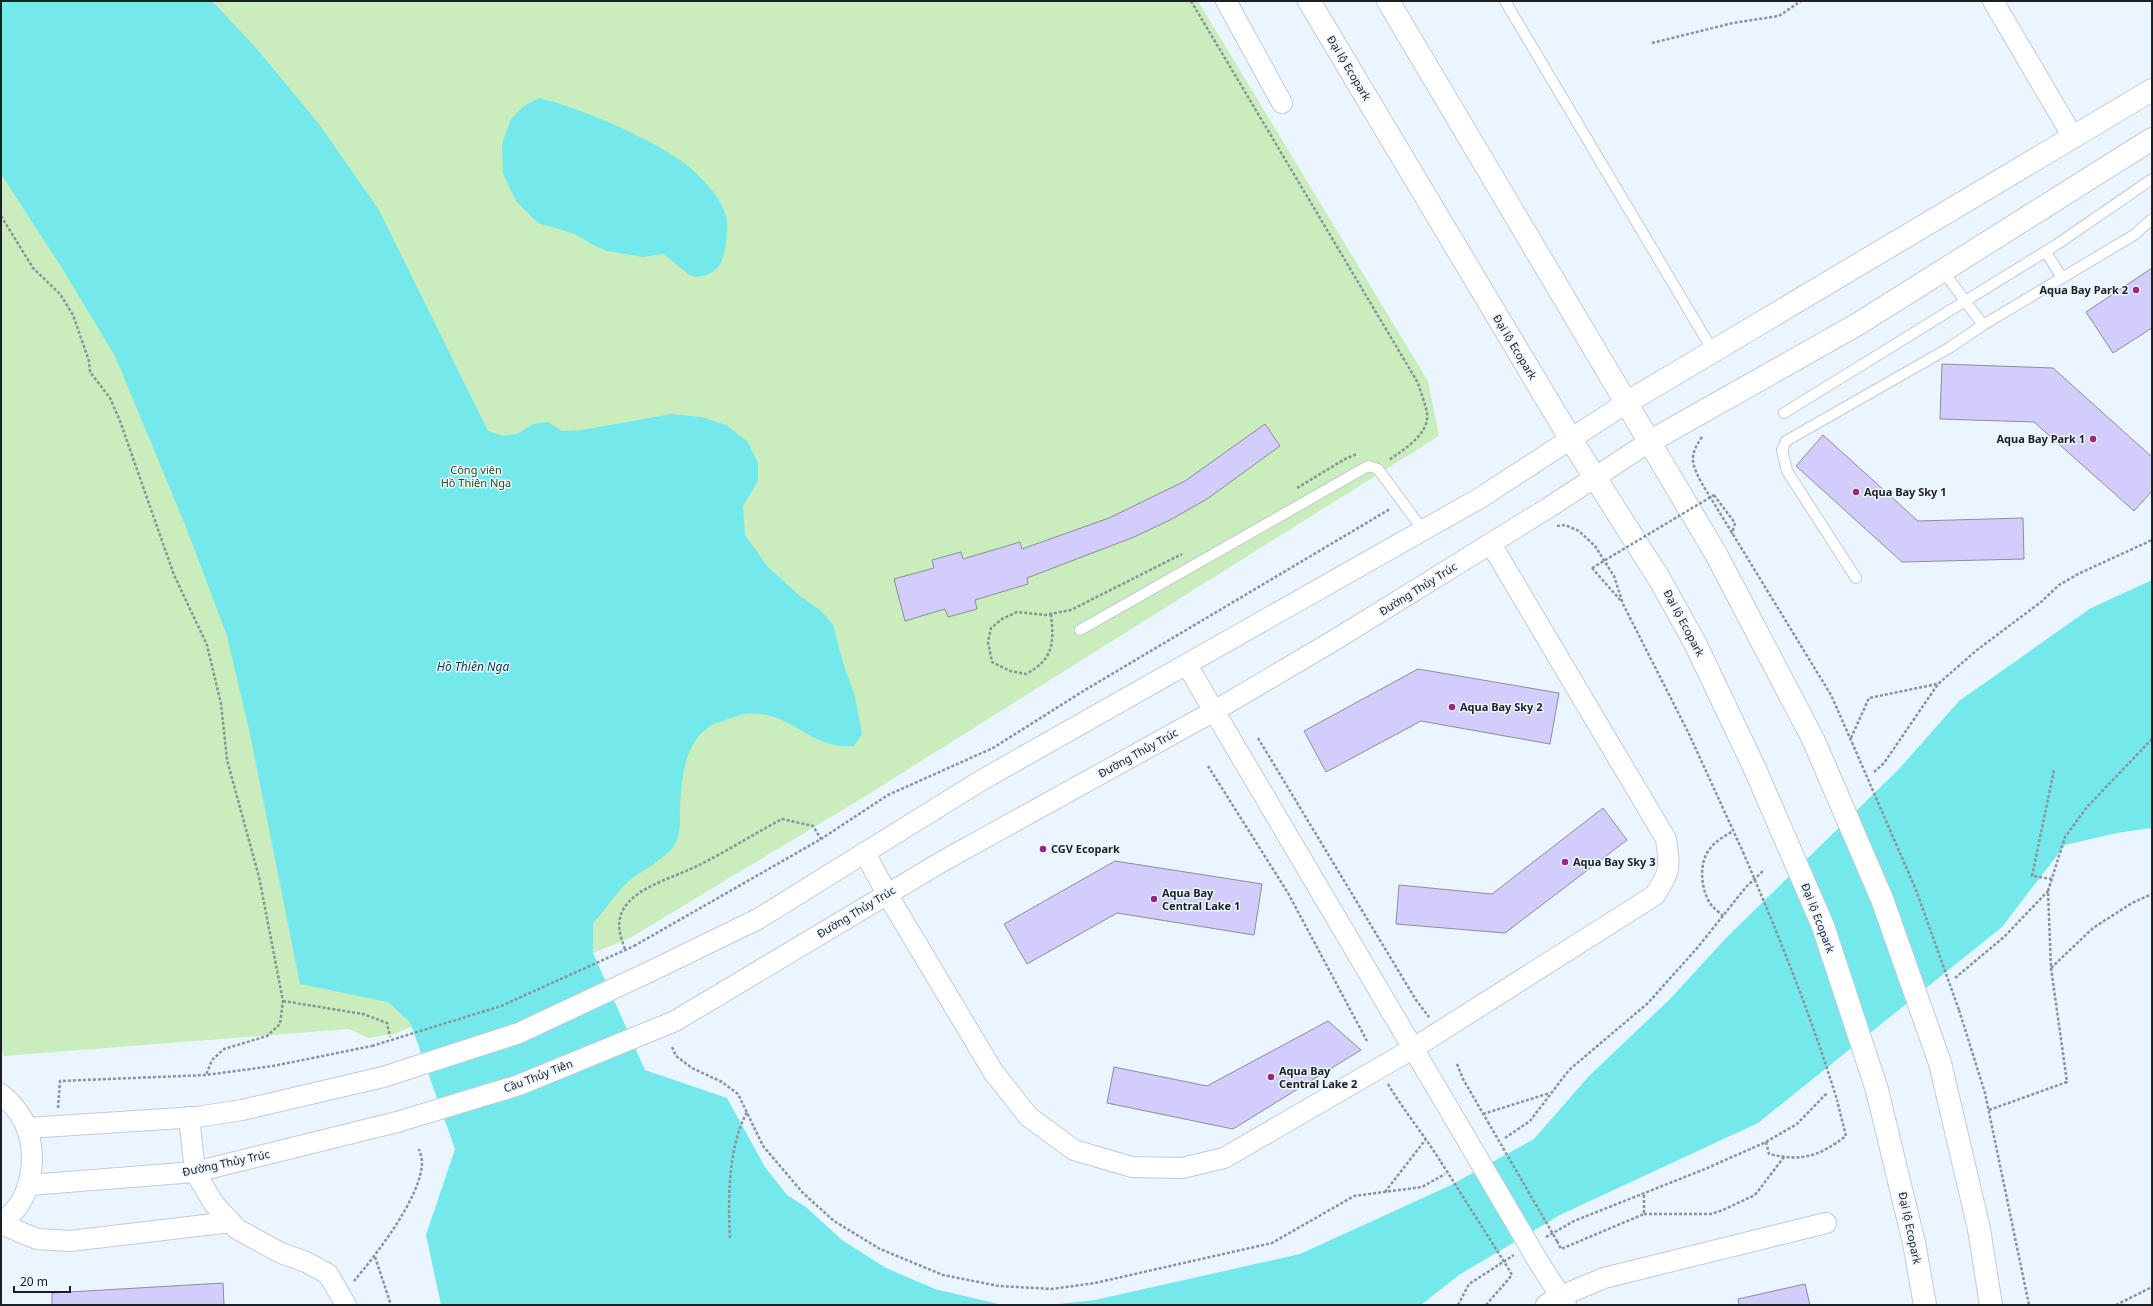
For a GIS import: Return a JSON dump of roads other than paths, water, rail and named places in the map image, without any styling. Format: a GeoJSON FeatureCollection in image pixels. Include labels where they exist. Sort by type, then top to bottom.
{"type":"FeatureCollection","features":[{"type":"Feature","properties":{"kind":"main road","name":"Đại lộ Ecopark"},"geometry":{"type":"LineString","coordinates":[[1309,1],[1570,438],[1596,476],[1660,580],[1695,643],[1755,769],[1823,926],[1877,1090],[1914,1243],[1925,1305]]}},
{"type":"Feature","properties":{"kind":"main road"},"geometry":{"type":"LineString","coordinates":[[1388,1],[1716,554],[1813,739],[1882,899],[1940,1063],[1979,1229],[1991,1305]]}},
{"type":"Feature","properties":{"kind":"main road"},"geometry":{"type":"LineString","coordinates":[[1626,403],[2152,90]]}},
{"type":"Feature","properties":{"kind":"main road"},"geometry":{"type":"LineString","coordinates":[[1649,442],[1858,324],[2152,139]]}},
{"type":"Feature","properties":{"kind":"street"},"geometry":{"type":"LineString","coordinates":[[1226,1],[1282,103]]}},
{"type":"Feature","properties":{"kind":"street"},"geometry":{"type":"LineString","coordinates":[[1993,1],[2073,136]]}},
{"type":"Feature","properties":{"kind":"street"},"geometry":{"type":"LineString","coordinates":[[27,1128],[189,1117],[242,1110],[383,1077],[519,1033],[758,919],[982,780],[1188,665],[1480,498],[1570,438],[1626,403]]}},
{"type":"Feature","properties":{"kind":"street","name":"Đường Thủy Trúc"},"geometry":{"type":"LineString","coordinates":[[675,1020],[943,861],[1216,710],[1338,638],[1491,544],[1649,442]]}},
{"type":"Feature","properties":{"kind":"street"},"geometry":{"type":"LineString","coordinates":[[865,853],[886,894],[994,1073],[1029,1117],[1074,1150],[1132,1168],[1182,1168],[1224,1158],[1414,1048],[1655,894],[1668,874],[1669,860],[1666,839],[1491,544]]}},
{"type":"Feature","properties":{"kind":"street"},"geometry":{"type":"LineString","coordinates":[[1188,665],[1216,710],[1538,1261],[1557,1302],[1604,1278],[1826,1223]]}},
{"type":"Feature","properties":{"kind":"street","name":"Cầu Thủy Tiên"},"geometry":{"type":"LineString","coordinates":[[397,1122],[519,1084],[675,1020]]}},
{"type":"Feature","properties":{"kind":"street"},"geometry":{"type":"LineString","coordinates":[[1,1094],[12,1104],[27,1128],[32,1156],[29,1185],[16,1210],[1,1224],[37,1239],[70,1241],[231,1222]]}},
{"type":"Feature","properties":{"kind":"street"},"geometry":{"type":"LineString","coordinates":[[189,1117],[195,1172],[214,1204],[237,1229],[281,1253],[306,1262],[328,1274],[343,1301]]}},
{"type":"Feature","properties":{"kind":"street","name":"Đường Thủy Trúc"},"geometry":{"type":"LineString","coordinates":[[29,1185],[195,1172],[397,1122]]}},
{"type":"Feature","properties":{"kind":"lane"},"geometry":{"type":"LineString","coordinates":[[1505,1],[1713,351]]}},
{"type":"Feature","properties":{"kind":"lane"},"geometry":{"type":"LineString","coordinates":[[1784,413],[2046,252],[2152,179]]}},
{"type":"Feature","properties":{"kind":"lane"},"geometry":{"type":"LineString","coordinates":[[1856,578],[1787,471],[1782,450],[1786,441],[1949,348],[1983,325],[2134,235],[2152,219]]}},
{"type":"Feature","properties":{"kind":"lane"},"geometry":{"type":"LineString","coordinates":[[2046,252],[2062,278]]}},
{"type":"Feature","properties":{"kind":"lane"},"geometry":{"type":"LineString","coordinates":[[1943,271],[1983,325]]}},
{"type":"Feature","properties":{"kind":"lane"},"geometry":{"type":"LineString","coordinates":[[1080,630],[1368,466],[1378,469],[1423,530]]}},
{"type":"Feature","properties":{"kind":"water","name":"Hồ Thiên Nga"},"geometry":{"type":"Polygon","coordinates":[[[1,1],[211,1],[215,4],[257,49],[319,124],[379,210],[488,431],[503,436],[517,434],[533,424],[548,422],[562,431],[582,430],[672,414],[701,417],[726,425],[748,442],[758,463],[758,481],[743,506],[745,535],[768,567],[800,596],[821,611],[833,625],[844,666],[855,696],[862,734],[854,746],[838,746],[824,742],[774,717],[760,714],[742,714],[709,727],[694,743],[686,762],[683,773],[680,827],[676,842],[665,856],[624,886],[593,923],[593,953],[645,1070],[727,1098],[765,1167],[787,1195],[806,1207],[842,1240],[886,1268],[935,1289],[1003,1305],[441,1305],[426,1235],[455,1149],[410,1022],[388,1002],[300,984],[250,734],[227,636],[186,527],[115,356],[60,265],[1,174],[1,1]]]}},
{"type":"Feature","properties":{"kind":"water"},"geometry":{"type":"Polygon","coordinates":[[[539,98],[578,110],[649,141],[670,153],[701,178],[719,200],[727,220],[725,249],[717,269],[703,276],[692,276],[663,254],[643,257],[607,251],[593,245],[575,234],[538,223],[516,201],[503,174],[502,144],[511,119],[524,106],[539,98]]]}},
{"type":"Feature","properties":{"kind":"water"},"geometry":{"type":"Polygon","coordinates":[[[2152,580],[2152,828],[2117,833],[2065,845],[2002,927],[1758,1123],[1560,1215],[1459,1275],[1421,1305],[1048,1305],[1095,1300],[1300,1254],[1449,1186],[1534,1139],[1588,1077],[1670,999],[1726,938],[1899,769],[1959,701],[2091,608],[2152,580]]]}},
{"type":"Feature","properties":{"kind":"place","name":"Aqua Bay Park 2"},"geometry":{"type":"Point","coordinates":[2136,290]}},
{"type":"Feature","properties":{"kind":"place","name":"Aqua Bay Park 1"},"geometry":{"type":"Point","coordinates":[2093,439]}},
{"type":"Feature","properties":{"kind":"place","name":"Aqua Bay Sky 1"},"geometry":{"type":"Point","coordinates":[1856,492]}},
{"type":"Feature","properties":{"kind":"place","name":"Aqua Bay Sky 2"},"geometry":{"type":"Point","coordinates":[1452,707]}},
{"type":"Feature","properties":{"kind":"place","name":"CGV Ecopark"},"geometry":{"type":"Point","coordinates":[1043,849]}},
{"type":"Feature","properties":{"kind":"place","name":"Aqua Bay Sky 3"},"geometry":{"type":"Point","coordinates":[1565,862]}},
{"type":"Feature","properties":{"kind":"place","name":"Aqua Bay Central Lake 1"},"geometry":{"type":"Point","coordinates":[1154,899]}},
{"type":"Feature","properties":{"kind":"place","name":"Aqua Bay Central Lake 2"},"geometry":{"type":"Point","coordinates":[1271,1077]}},
{"type":"Feature","properties":{"kind":"park label","name":"Công viên Hồ Thiên Nga"},"geometry":{"type":"Point","coordinates":[476,476]}}]}
